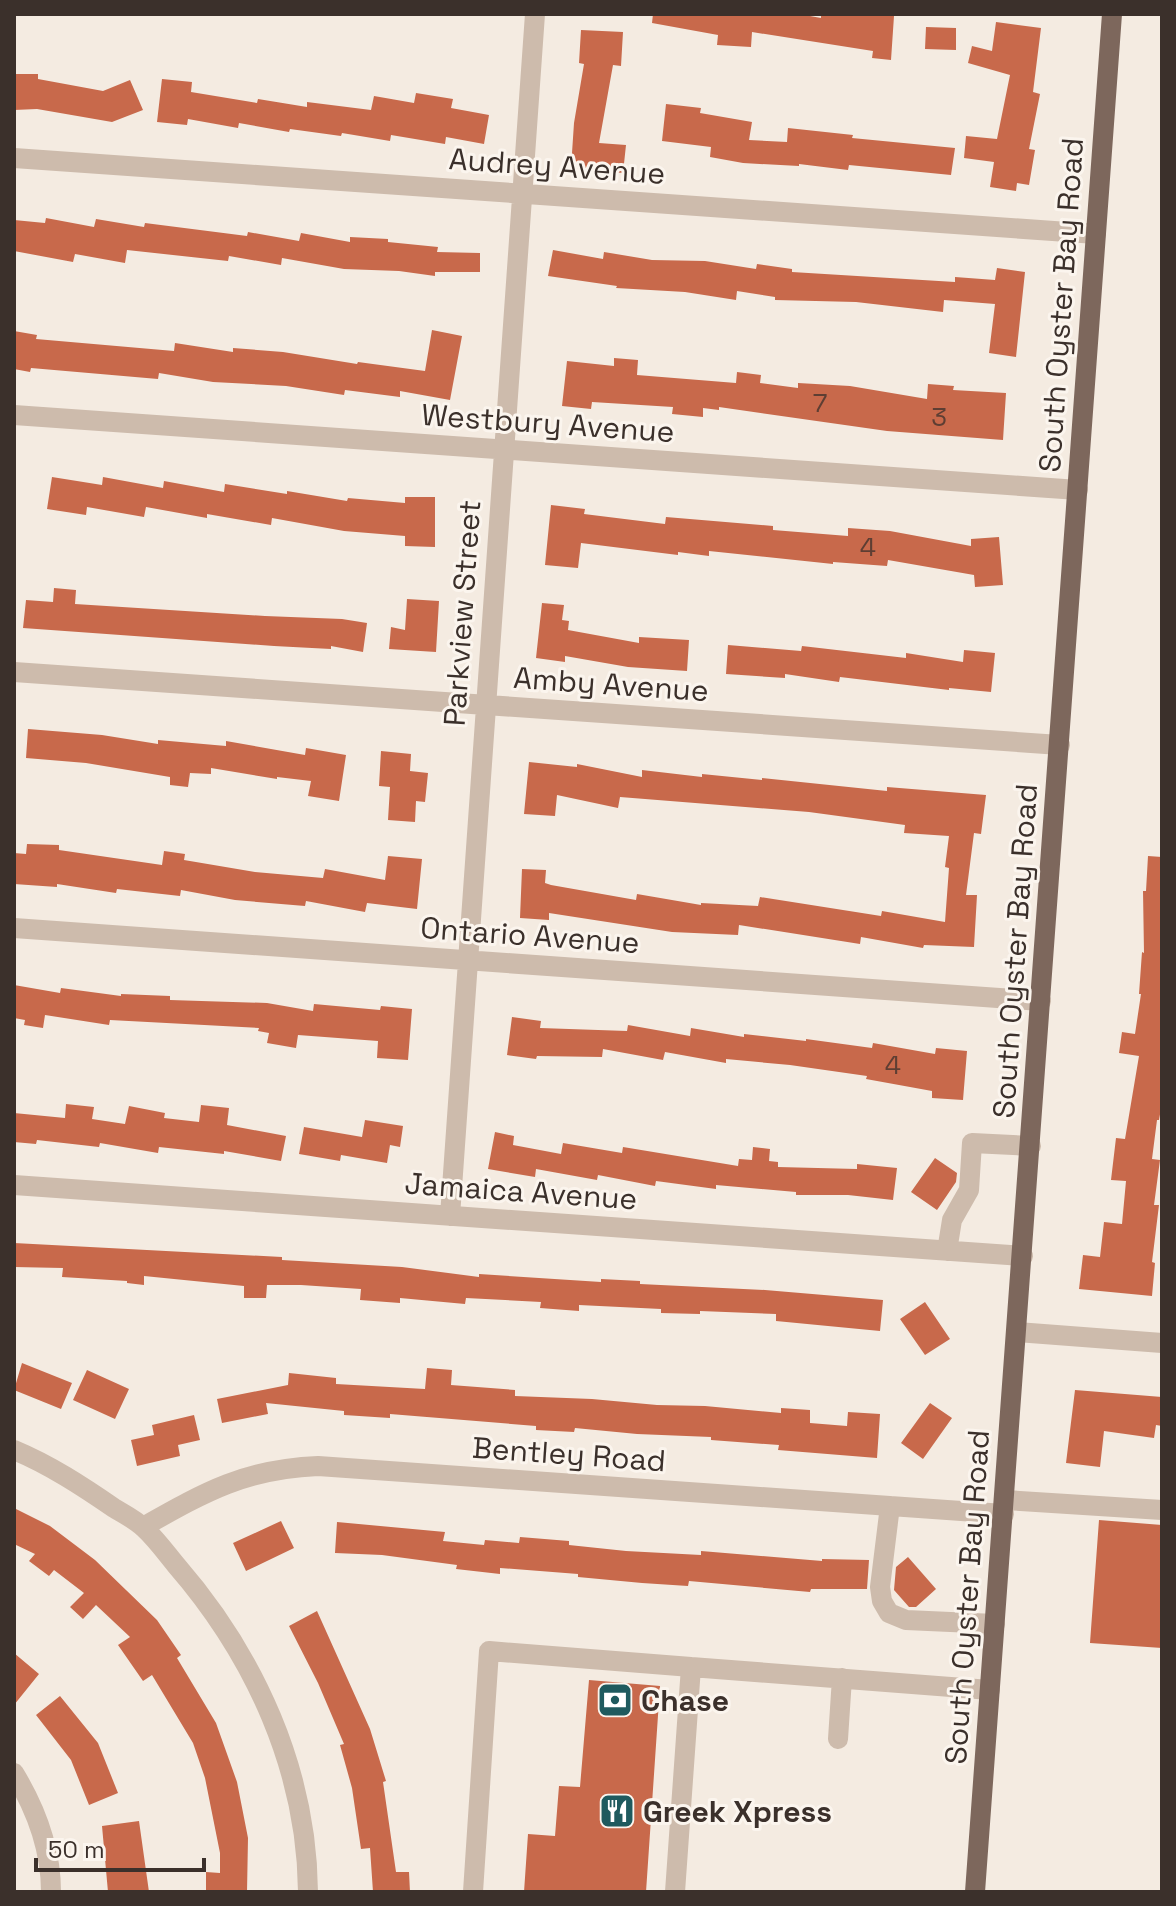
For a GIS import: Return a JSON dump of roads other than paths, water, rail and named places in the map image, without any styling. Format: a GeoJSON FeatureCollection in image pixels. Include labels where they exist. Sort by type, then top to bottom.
{"type":"FeatureCollection","features":[{"type":"Feature","properties":{"kind":"main road","name":"South Oyster Bay Road"},"geometry":{"type":"LineString","coordinates":[[975,1892],[1112,14]]}},
{"type":"Feature","properties":{"kind":"street","name":"Parkview Street"},"geometry":{"type":"LineString","coordinates":[[450,1216],[535,14]]}},
{"type":"Feature","properties":{"kind":"street","name":"Audrey Avenue"},"geometry":{"type":"LineString","coordinates":[[14,158],[1096,234]]}},
{"type":"Feature","properties":{"kind":"street","name":"Westbury Avenue"},"geometry":{"type":"LineString","coordinates":[[14,415],[1078,490]]}},
{"type":"Feature","properties":{"kind":"street","name":"Amby Avenue"},"geometry":{"type":"LineString","coordinates":[[14,672],[1060,745]]}},
{"type":"Feature","properties":{"kind":"street","name":"Ontario Avenue"},"geometry":{"type":"LineString","coordinates":[[14,928],[1041,1001]]}},
{"type":"Feature","properties":{"kind":"street"},"geometry":{"type":"LineString","coordinates":[[947,1251],[952,1220],[969,1190],[972,1143],[1031,1146]]}},
{"type":"Feature","properties":{"kind":"street","name":"Jamaica Avenue"},"geometry":{"type":"LineString","coordinates":[[14,1185],[1023,1256]]}},
{"type":"Feature","properties":{"kind":"street"},"geometry":{"type":"LineString","coordinates":[[1017,1332],[1162,1343]]}},
{"type":"Feature","properties":{"kind":"street"},"geometry":{"type":"LineString","coordinates":[[14,1450],[79,1484],[143,1527],[225,1626],[251,1670],[280,1736],[299,1804],[308,1860],[308,1892]]}},
{"type":"Feature","properties":{"kind":"street","name":"Bentley Road"},"geometry":{"type":"LineString","coordinates":[[143,1527],[207,1491],[241,1477],[284,1467],[318,1466],[890,1506],[1162,1510]]}},
{"type":"Feature","properties":{"kind":"street"},"geometry":{"type":"LineString","coordinates":[[890,1506],[880,1587],[882,1601],[889,1613],[906,1620],[995,1624]]}},
{"type":"Feature","properties":{"kind":"street"},"geometry":{"type":"LineString","coordinates":[[473,1892],[489,1651],[990,1690]]}},
{"type":"Feature","properties":{"kind":"street"},"geometry":{"type":"LineString","coordinates":[[675,1892],[691,1667]]}},
{"type":"Feature","properties":{"kind":"street"},"geometry":{"type":"LineString","coordinates":[[838,1739],[842,1678]]}},
{"type":"Feature","properties":{"kind":"street"},"geometry":{"type":"LineString","coordinates":[[14,1773],[44,1839],[51,1892]]}},
{"type":"Feature","properties":{"kind":"place","name":"Chase"},"geometry":{"type":"Point","coordinates":[615,1700]}},
{"type":"Feature","properties":{"kind":"place","name":"Greek Xpress"},"geometry":{"type":"Point","coordinates":[617,1811]}}]}
